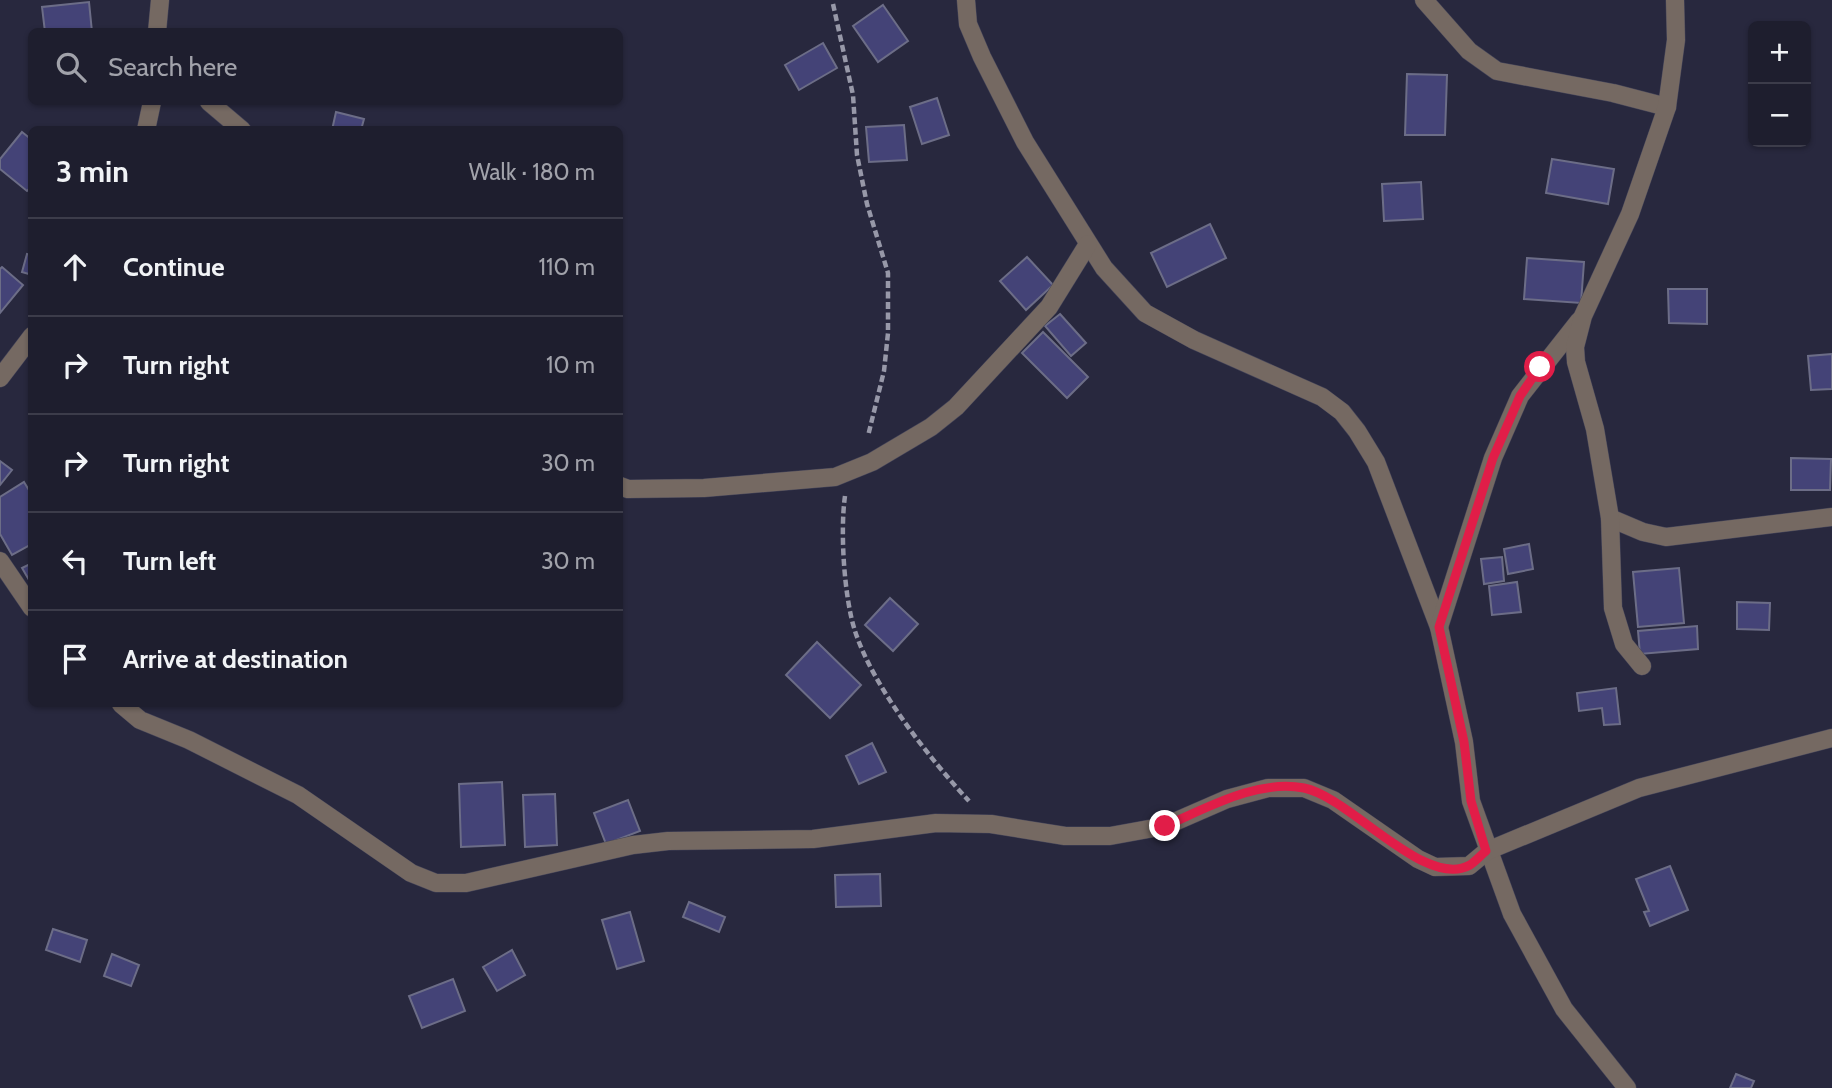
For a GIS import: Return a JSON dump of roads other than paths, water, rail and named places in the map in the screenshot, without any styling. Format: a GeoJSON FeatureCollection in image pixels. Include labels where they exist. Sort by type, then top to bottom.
{"type":"FeatureCollection","features":[{"type":"Feature","properties":{"kind":"street"},"geometry":{"type":"LineString","coordinates":[[157,28],[160,0]]}},
{"type":"Feature","properties":{"kind":"street"},"geometry":{"type":"LineString","coordinates":[[966,0],[968,24],[1025,142],[1104,268],[1145,313],[1194,340],[1322,397],[1342,412],[1376,462],[1439,627],[1464,742],[1471,801],[1486,851],[1512,914],[1564,1009],[1627,1088]]}},
{"type":"Feature","properties":{"kind":"street"},"geometry":{"type":"LineString","coordinates":[[1424,0],[1469,51],[1497,71],[1613,93],[1667,107]]}},
{"type":"Feature","properties":{"kind":"street"},"geometry":{"type":"LineString","coordinates":[[1642,666],[1624,644],[1613,608],[1610,518],[1594,429],[1576,362],[1577,334],[1630,214],[1667,107],[1676,40],[1675,0]]}},
{"type":"Feature","properties":{"kind":"street"},"geometry":{"type":"LineString","coordinates":[[147,126],[151,105]]}},
{"type":"Feature","properties":{"kind":"street"},"geometry":{"type":"LineString","coordinates":[[213,105],[237,126]]}},
{"type":"Feature","properties":{"kind":"street"},"geometry":{"type":"LineString","coordinates":[[623,487],[716,487],[835,477],[856,468],[932,427],[956,407],[1049,307],[1088,244]]}},
{"type":"Feature","properties":{"kind":"street"},"geometry":{"type":"LineString","coordinates":[[1439,627],[1493,458],[1520,396],[1540,367],[1583,316]]}},
{"type":"Feature","properties":{"kind":"street"},"geometry":{"type":"LineString","coordinates":[[0,378],[28,341]]}},
{"type":"Feature","properties":{"kind":"street"},"geometry":{"type":"LineString","coordinates":[[1610,518],[1643,532],[1666,537],[1832,517]]}},
{"type":"Feature","properties":{"kind":"street"},"geometry":{"type":"LineString","coordinates":[[0,561],[28,602]]}},
{"type":"Feature","properties":{"kind":"street"},"geometry":{"type":"LineString","coordinates":[[125,707],[141,720],[189,740],[298,796],[411,873],[436,883],[466,883],[633,845],[668,841],[813,839],[936,823],[991,824],[1065,836],[1110,836],[1165,826],[1227,799],[1268,788],[1304,788],[1333,800],[1418,859],[1435,867],[1469,866],[1486,851],[1639,788],[1832,738]]}}]}
